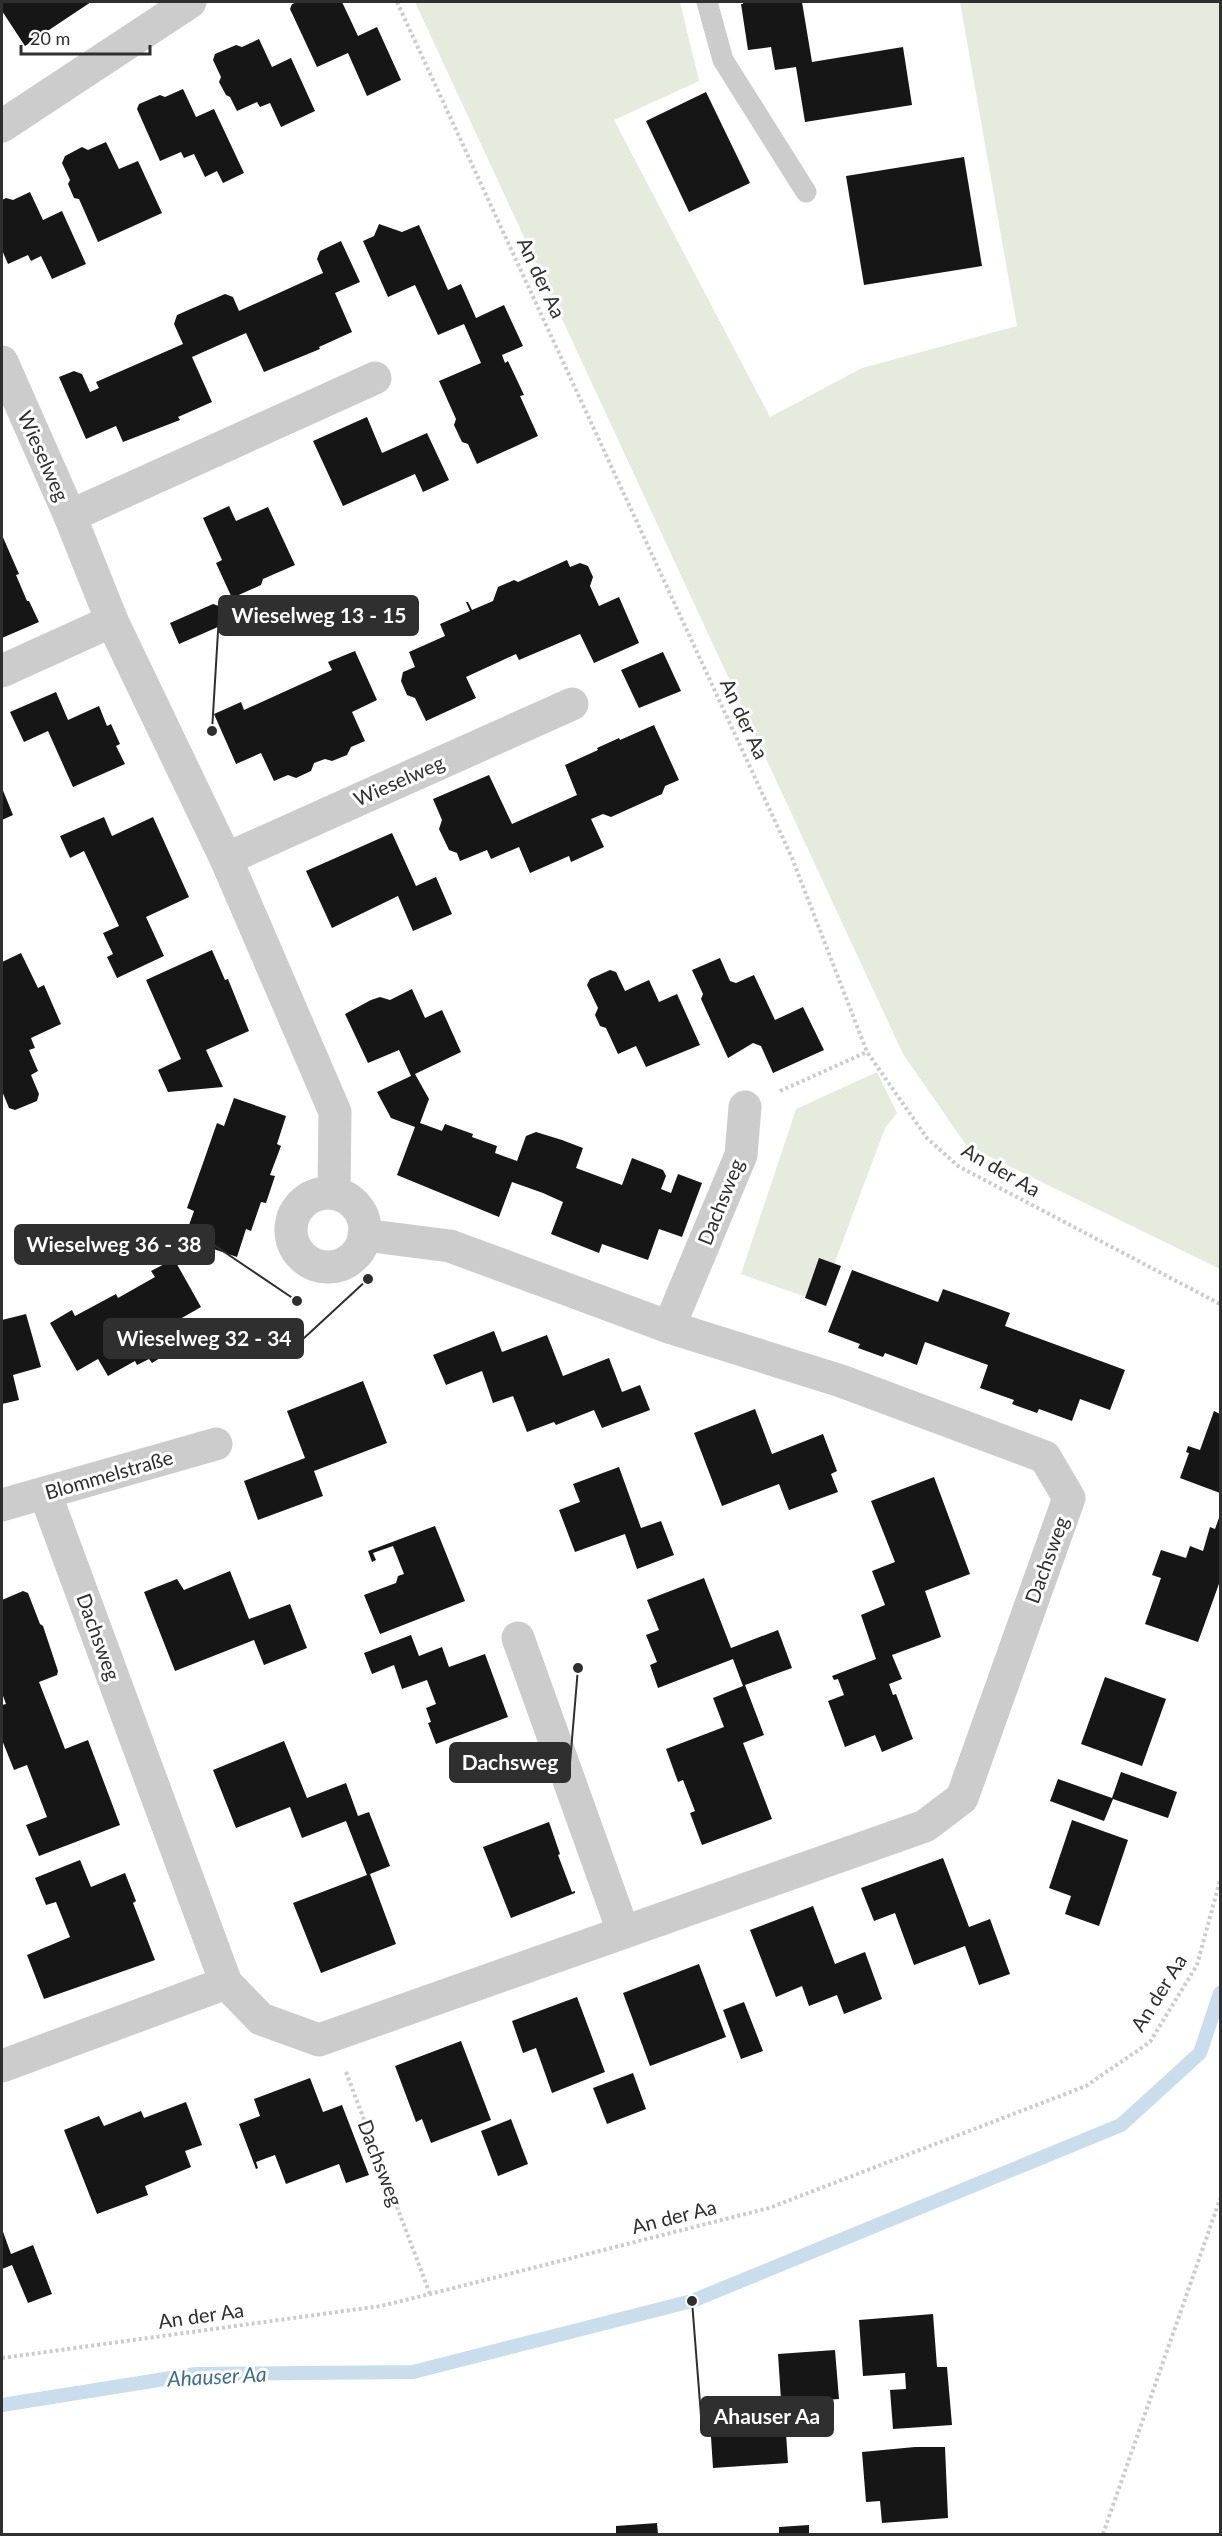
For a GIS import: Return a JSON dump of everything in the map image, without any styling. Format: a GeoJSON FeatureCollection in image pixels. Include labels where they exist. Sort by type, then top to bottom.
{"type":"FeatureCollection","features":[{"type":"Feature","properties":{"kind":"street"},"geometry":{"type":"LineString","coordinates":[[3,121],[190,2]]}},
{"type":"Feature","properties":{"kind":"street","name":"Wieselweg"},"geometry":{"type":"LineString","coordinates":[[2,362],[70,516],[112,621],[226,859],[335,1112],[334,1193]]}},
{"type":"Feature","properties":{"kind":"street","name":"Wieselweg"},"geometry":{"type":"LineString","coordinates":[[70,516],[375,378]]}},
{"type":"Feature","properties":{"kind":"street"},"geometry":{"type":"LineString","coordinates":[[2,671],[112,621]]}},
{"type":"Feature","properties":{"kind":"street","name":"Wieselweg"},"geometry":{"type":"LineString","coordinates":[[226,859],[572,704]]}},
{"type":"Feature","properties":{"kind":"street","name":"Dachsweg"},"geometry":{"type":"LineString","coordinates":[[669,1327],[741,1155],[745,1107]]}},
{"type":"Feature","properties":{"kind":"street"},"geometry":{"type":"LineString","coordinates":[[334,1193],[352,1203],[360,1212],[365,1224],[361,1247],[354,1257],[333,1267],[309,1262],[298,1252],[291,1231],[299,1208],[319,1194],[334,1193]]}},
{"type":"Feature","properties":{"kind":"street","name":"Dachsweg"},"geometry":{"type":"LineString","coordinates":[[45,1493],[226,1983],[261,2019],[319,2040],[925,1826],[962,1798],[1069,1498],[1044,1457],[841,1381],[669,1327],[450,1246],[364,1235]]}},
{"type":"Feature","properties":{"kind":"street","name":"Blommelstraße"},"geometry":{"type":"LineString","coordinates":[[2,1505],[216,1444]]}},
{"type":"Feature","properties":{"kind":"street"},"geometry":{"type":"LineString","coordinates":[[518,1638],[623,1931]]}},
{"type":"Feature","properties":{"kind":"street"},"geometry":{"type":"LineString","coordinates":[[2,2066],[226,1983]]}},
{"type":"Feature","properties":{"kind":"lane"},"geometry":{"type":"LineString","coordinates":[[707,2],[723,60],[806,192]]}},
{"type":"Feature","properties":{"kind":"path","name":"An der Aa"},"geometry":{"type":"LineString","coordinates":[[397,2],[792,858],[867,1052],[927,1138],[958,1166],[1221,1304]]}},
{"type":"Feature","properties":{"kind":"path"},"geometry":{"type":"LineString","coordinates":[[745,1107],[867,1052]]}},
{"type":"Feature","properties":{"kind":"path","name":"An der Aa"},"geometry":{"type":"LineString","coordinates":[[2,2358],[381,2306],[430,2294],[769,2208],[1086,2086],[1150,2042],[1197,1965],[1221,1881]]}},
{"type":"Feature","properties":{"kind":"path","name":"Dachsweg"},"geometry":{"type":"LineString","coordinates":[[319,2040],[340,2057],[430,2294]]}},
{"type":"Feature","properties":{"kind":"path"},"geometry":{"type":"LineString","coordinates":[[1103,2535],[1221,2199]]}},
{"type":"Feature","properties":{"kind":"shaded area"},"geometry":{"type":"Polygon","coordinates":[[[415,2],[680,2],[699,81],[614,120],[770,417],[862,368],[1017,326],[960,2],[1220,2],[1220,1269],[966,1145],[903,1054],[415,2]]]}},
{"type":"Feature","properties":{"kind":"shaded area"},"geometry":{"type":"Polygon","coordinates":[[[877,1072],[897,1113],[885,1128],[820,1302],[741,1274],[796,1109],[877,1072]]]}},
{"type":"Feature","properties":{"kind":"building"},"geometry":{"type":"Polygon","coordinates":[[[2,2],[91,2],[25,46],[2,11],[2,2]]]}},
{"type":"Feature","properties":{"kind":"building"},"geometry":{"type":"Polygon","coordinates":[[[342,2],[358,36],[377,27],[401,80],[367,96],[348,53],[317,67],[290,9],[292,4],[342,2]]]}},
{"type":"Feature","properties":{"kind":"building"},"geometry":{"type":"Polygon","coordinates":[[[743,2],[802,2],[812,62],[903,47],[912,105],[805,122],[796,67],[775,70],[771,47],[748,50],[741,4],[743,2]]]}},
{"type":"Feature","properties":{"kind":"building"},"geometry":{"type":"Polygon","coordinates":[[[259,39],[272,67],[291,58],[315,111],[281,127],[270,103],[260,107],[257,102],[237,111],[219,82],[221,77],[213,60],[215,54],[236,45],[242,47],[259,39]]]}},
{"type":"Feature","properties":{"kind":"building"},"geometry":{"type":"Polygon","coordinates":[[[183,89],[196,117],[214,109],[244,173],[223,183],[217,171],[205,177],[194,154],[184,158],[181,152],[160,161],[137,109],[139,104],[183,89]]]}},
{"type":"Feature","properties":{"kind":"building"},"geometry":{"type":"Polygon","coordinates":[[[706,92],[750,183],[689,212],[646,121],[706,92]]]}},
{"type":"Feature","properties":{"kind":"building"},"geometry":{"type":"Polygon","coordinates":[[[106,142],[119,169],[138,161],[162,213],[98,242],[79,199],[74,198],[68,184],[70,180],[62,163],[65,156],[82,147],[88,150],[106,142]]]}},
{"type":"Feature","properties":{"kind":"building"},"geometry":{"type":"Polygon","coordinates":[[[964,157],[982,266],[864,285],[846,176],[964,157]]]}},
{"type":"Feature","properties":{"kind":"building"},"geometry":{"type":"Polygon","coordinates":[[[30,192],[43,220],[62,211],[86,264],[52,279],[41,256],[31,261],[28,255],[8,264],[2,250],[2,200],[6,198],[13,200],[30,192]]]}},
{"type":"Feature","properties":{"kind":"building"},"geometry":{"type":"Polygon","coordinates":[[[379,224],[402,232],[419,225],[448,290],[461,284],[476,318],[504,305],[523,346],[502,355],[505,363],[508,361],[524,395],[520,396],[538,436],[477,464],[468,444],[462,442],[454,425],[456,419],[439,381],[481,363],[464,324],[438,335],[415,285],[388,297],[363,241],[374,236],[379,224]]]}},
{"type":"Feature","properties":{"kind":"building"},"geometry":{"type":"Polygon","coordinates":[[[341,241],[360,282],[335,293],[352,332],[319,347],[320,349],[264,372],[246,333],[192,357],[212,402],[178,417],[180,420],[123,442],[116,426],[86,439],[59,377],[74,371],[82,374],[90,392],[99,388],[96,382],[183,344],[174,324],[177,315],[225,294],[233,297],[239,311],[323,273],[317,259],[320,251],[341,241]]]}},
{"type":"Feature","properties":{"kind":"building"},"geometry":{"type":"Polygon","coordinates":[[[367,417],[382,453],[427,433],[449,480],[423,492],[415,474],[343,506],[313,441],[367,417]]]}},
{"type":"Feature","properties":{"kind":"building"},"geometry":{"type":"Polygon","coordinates":[[[229,506],[236,521],[268,507],[295,565],[263,579],[261,585],[232,598],[216,563],[222,560],[203,518],[229,506]]]}},
{"type":"Feature","properties":{"kind":"building"},"geometry":{"type":"Polygon","coordinates":[[[2,535],[19,574],[16,575],[27,601],[39,622],[2,638],[2,535]]]}},
{"type":"Feature","properties":{"kind":"building"},"geometry":{"type":"Polygon","coordinates":[[[567,560],[570,567],[580,563],[588,566],[593,577],[590,586],[599,606],[619,597],[639,643],[594,663],[580,634],[519,660],[516,654],[466,677],[476,698],[426,721],[415,698],[407,695],[401,681],[403,672],[415,667],[409,652],[445,636],[440,624],[470,611],[466,602],[472,610],[493,601],[498,587],[514,580],[518,582],[567,560]]]}},
{"type":"Feature","properties":{"kind":"building"},"geometry":{"type":"Polygon","coordinates":[[[213,604],[219,606],[227,623],[179,644],[170,623],[213,604]]]}},
{"type":"Feature","properties":{"kind":"building"},"geometry":{"type":"Polygon","coordinates":[[[355,651],[377,700],[352,712],[365,741],[351,747],[347,755],[332,761],[325,759],[314,763],[311,771],[296,778],[288,775],[274,781],[261,753],[236,764],[214,714],[241,702],[244,710],[332,670],[328,662],[355,651]]]}},
{"type":"Feature","properties":{"kind":"building"},"geometry":{"type":"Polygon","coordinates":[[[663,652],[681,691],[639,708],[621,670],[663,652]]]}},
{"type":"Feature","properties":{"kind":"building"},"geometry":{"type":"Polygon","coordinates":[[[56,692],[68,720],[99,706],[107,726],[111,724],[120,744],[116,746],[125,764],[73,787],[48,731],[24,742],[10,712],[56,692]]]}},
{"type":"Feature","properties":{"kind":"building"},"geometry":{"type":"Polygon","coordinates":[[[654,725],[679,780],[665,786],[662,794],[611,817],[603,814],[591,819],[604,847],[571,862],[569,856],[530,873],[519,847],[491,859],[487,850],[460,861],[457,853],[449,850],[439,829],[442,820],[433,799],[489,775],[512,824],[577,795],[565,765],[619,738],[620,740],[654,725]]]}},
{"type":"Feature","properties":{"kind":"building"},"geometry":{"type":"Polygon","coordinates":[[[2,788],[13,815],[2,820],[2,788]]]}},
{"type":"Feature","properties":{"kind":"building"},"geometry":{"type":"Polygon","coordinates":[[[104,817],[112,836],[153,817],[189,897],[146,917],[164,956],[117,978],[107,957],[113,954],[103,933],[119,926],[84,851],[70,858],[60,836],[104,817]]]}},
{"type":"Feature","properties":{"kind":"building"},"geometry":{"type":"Polygon","coordinates":[[[392,833],[416,886],[436,877],[452,914],[413,931],[398,896],[332,928],[306,871],[392,833]]]}},
{"type":"Feature","properties":{"kind":"building"},"geometry":{"type":"Polygon","coordinates":[[[212,950],[225,980],[228,979],[249,1031],[206,1050],[223,1087],[168,1092],[158,1070],[181,1059],[146,980],[212,950]]]}},
{"type":"Feature","properties":{"kind":"building"},"geometry":{"type":"Polygon","coordinates":[[[21,953],[38,988],[44,985],[61,1024],[31,1038],[35,1048],[29,1050],[38,1071],[31,1075],[39,1094],[37,1101],[15,1110],[9,1108],[2,1091],[2,962],[21,953]]]}},
{"type":"Feature","properties":{"kind":"building"},"geometry":{"type":"Polygon","coordinates":[[[720,958],[730,981],[736,983],[754,975],[775,1020],[803,1007],[824,1050],[773,1073],[761,1046],[753,1043],[728,1058],[701,999],[703,994],[692,970],[720,958]]]}},
{"type":"Feature","properties":{"kind":"building"},"geometry":{"type":"Polygon","coordinates":[[[610,970],[616,972],[625,991],[649,980],[659,1002],[677,994],[700,1045],[646,1067],[636,1046],[618,1054],[606,1028],[600,1026],[595,1015],[598,1008],[587,985],[590,979],[610,970]]]}},
{"type":"Feature","properties":{"kind":"building"},"geometry":{"type":"Polygon","coordinates":[[[412,989],[425,1018],[442,1010],[461,1052],[415,1074],[429,1099],[420,1123],[442,1131],[445,1124],[473,1134],[472,1137],[497,1146],[495,1153],[517,1161],[526,1136],[536,1132],[583,1148],[576,1168],[622,1185],[632,1158],[663,1170],[666,1176],[661,1189],[671,1193],[678,1174],[702,1183],[682,1237],[659,1229],[648,1260],[602,1244],[599,1253],[551,1234],[563,1202],[543,1193],[512,1182],[499,1217],[397,1175],[415,1127],[391,1118],[377,1092],[411,1076],[399,1050],[368,1063],[345,1014],[371,1000],[380,997],[390,1000],[412,989]]]}},
{"type":"Feature","properties":{"kind":"building"},"geometry":{"type":"Polygon","coordinates":[[[234,1098],[286,1116],[277,1144],[281,1146],[270,1175],[275,1176],[266,1203],[261,1202],[251,1231],[246,1229],[237,1257],[184,1239],[194,1211],[187,1208],[217,1123],[224,1126],[234,1098]]]}},
{"type":"Feature","properties":{"kind":"building"},"geometry":{"type":"Polygon","coordinates":[[[819,1258],[841,1266],[826,1306],[805,1298],[819,1258]]]}},
{"type":"Feature","properties":{"kind":"building"},"geometry":{"type":"Polygon","coordinates":[[[174,1259],[201,1307],[180,1319],[190,1336],[163,1351],[165,1355],[152,1363],[149,1359],[137,1365],[135,1361],[108,1376],[98,1359],[77,1371],[50,1323],[72,1310],[75,1316],[116,1294],[118,1298],[155,1277],[151,1271],[174,1259]]]}},
{"type":"Feature","properties":{"kind":"building"},"geometry":{"type":"Polygon","coordinates":[[[852,1270],[938,1302],[943,1289],[1010,1313],[1005,1326],[1125,1370],[1110,1410],[1080,1399],[1072,1421],[1039,1409],[1037,1413],[1012,1404],[1014,1400],[980,1388],[988,1365],[925,1342],[917,1365],[885,1353],[883,1357],[858,1348],[860,1344],[828,1332],[852,1270]]]}},
{"type":"Feature","properties":{"kind":"building"},"geometry":{"type":"Polygon","coordinates":[[[26,1314],[41,1367],[13,1375],[19,1400],[2,1404],[2,1320],[26,1314]]]}},
{"type":"Feature","properties":{"kind":"building"},"geometry":{"type":"Polygon","coordinates":[[[494,1331],[502,1352],[547,1335],[563,1376],[609,1358],[622,1392],[640,1385],[650,1410],[602,1428],[594,1410],[556,1425],[554,1422],[527,1432],[513,1396],[493,1403],[482,1371],[446,1385],[433,1355],[494,1331]]]}},
{"type":"Feature","properties":{"kind":"building"},"geometry":{"type":"Polygon","coordinates":[[[363,1381],[387,1443],[314,1471],[323,1496],[258,1520],[244,1481],[305,1458],[287,1411],[363,1381]]]}},
{"type":"Feature","properties":{"kind":"building"},"geometry":{"type":"Polygon","coordinates":[[[755,1409],[772,1454],[823,1434],[837,1471],[831,1474],[838,1492],[789,1510],[779,1484],[722,1506],[694,1433],[755,1409]]]}},
{"type":"Feature","properties":{"kind":"building"},"geometry":{"type":"Polygon","coordinates":[[[1214,1411],[1220,1414],[1220,1493],[1180,1478],[1189,1453],[1186,1452],[1188,1446],[1200,1450],[1214,1411]]]}},
{"type":"Feature","properties":{"kind":"building"},"geometry":{"type":"Polygon","coordinates":[[[619,1467],[641,1528],[661,1521],[674,1555],[637,1569],[625,1534],[575,1552],[559,1510],[580,1502],[573,1484],[619,1467]]]}},
{"type":"Feature","properties":{"kind":"building"},"geometry":{"type":"Polygon","coordinates":[[[934,1477],[970,1574],[925,1591],[941,1637],[892,1655],[902,1679],[889,1684],[893,1695],[896,1694],[913,1739],[882,1752],[875,1735],[845,1747],[828,1701],[844,1695],[838,1679],[834,1680],[832,1676],[876,1659],[861,1615],[885,1605],[872,1571],[895,1562],[871,1501],[934,1477]]]}},
{"type":"Feature","properties":{"kind":"building"},"geometry":{"type":"Polygon","coordinates":[[[1220,1515],[1220,1581],[1198,1642],[1145,1624],[1161,1578],[1152,1575],[1161,1550],[1186,1558],[1190,1546],[1203,1551],[1210,1527],[1215,1529],[1220,1515]]]}},
{"type":"Feature","properties":{"kind":"building"},"geometry":{"type":"Polygon","coordinates":[[[435,1526],[465,1601],[380,1634],[364,1595],[396,1583],[398,1576],[404,1574],[393,1546],[373,1553],[376,1560],[372,1562],[368,1551],[435,1526]]]}},
{"type":"Feature","properties":{"kind":"building"},"geometry":{"type":"Polygon","coordinates":[[[230,1571],[249,1619],[290,1604],[307,1648],[264,1665],[254,1640],[175,1671],[144,1592],[177,1579],[184,1590],[230,1571]]]}},
{"type":"Feature","properties":{"kind":"building"},"geometry":{"type":"Polygon","coordinates":[[[704,1578],[731,1648],[778,1630],[792,1668],[745,1685],[764,1735],[743,1743],[772,1819],[702,1845],[690,1813],[695,1811],[683,1780],[678,1782],[666,1749],[724,1727],[713,1698],[743,1686],[733,1659],[658,1688],[650,1665],[657,1662],[646,1635],[659,1630],[647,1600],[704,1578]]]}},
{"type":"Feature","properties":{"kind":"building"},"geometry":{"type":"Polygon","coordinates":[[[23,1591],[28,1593],[40,1624],[43,1626],[58,1671],[57,1675],[39,1682],[65,1749],[88,1740],[120,1825],[39,1856],[26,1825],[47,1817],[27,1765],[14,1770],[2,1740],[2,1705],[6,1704],[2,1693],[2,1600],[23,1591]]]}},
{"type":"Feature","properties":{"kind":"building"},"geometry":{"type":"Polygon","coordinates":[[[411,1635],[419,1656],[442,1647],[449,1667],[485,1654],[508,1717],[436,1744],[428,1723],[431,1722],[426,1708],[436,1704],[427,1680],[402,1689],[394,1665],[372,1674],[364,1653],[411,1635]]]}},
{"type":"Feature","properties":{"kind":"building"},"geometry":{"type":"Polygon","coordinates":[[[1105,1677],[1166,1699],[1142,1766],[1081,1744],[1105,1677]]]}},
{"type":"Feature","properties":{"kind":"building"},"geometry":{"type":"Polygon","coordinates":[[[284,1741],[307,1798],[346,1783],[358,1816],[369,1812],[390,1866],[370,1874],[396,1944],[321,1973],[293,1903],[367,1875],[346,1821],[302,1838],[290,1807],[236,1828],[213,1770],[284,1741]]]}},
{"type":"Feature","properties":{"kind":"building"},"geometry":{"type":"Polygon","coordinates":[[[1121,1772],[1177,1792],[1168,1818],[1113,1799],[1104,1821],[1050,1801],[1058,1779],[1112,1798],[1121,1772]]]}},
{"type":"Feature","properties":{"kind":"building"},"geometry":{"type":"Polygon","coordinates":[[[1072,1820],[1128,1840],[1099,1926],[1065,1914],[1071,1896],[1049,1888],[1072,1820]]]}},
{"type":"Feature","properties":{"kind":"building"},"geometry":{"type":"Polygon","coordinates":[[[549,1822],[560,1854],[558,1855],[572,1892],[575,1891],[575,1893],[511,1918],[483,1847],[549,1822]]]}},
{"type":"Feature","properties":{"kind":"building"},"geometry":{"type":"Polygon","coordinates":[[[943,1858],[969,1927],[990,1919],[1010,1974],[979,1985],[965,1946],[914,1965],[895,1913],[874,1921],[861,1888],[943,1858]]]}},
{"type":"Feature","properties":{"kind":"building"},"geometry":{"type":"Polygon","coordinates":[[[80,1860],[91,1887],[125,1873],[136,1901],[133,1903],[155,1960],[44,1999],[27,1955],[70,1937],[56,1902],[46,1905],[35,1878],[80,1860]]]}},
{"type":"Feature","properties":{"kind":"building"},"geometry":{"type":"Polygon","coordinates":[[[813,1906],[835,1964],[865,1952],[882,1999],[844,2014],[837,1995],[809,2006],[802,1986],[776,1997],[750,1930],[813,1906]]]}},
{"type":"Feature","properties":{"kind":"building"},"geometry":{"type":"Polygon","coordinates":[[[699,1964],[726,2037],[650,2066],[623,1993],[699,1964]]]}},
{"type":"Feature","properties":{"kind":"building"},"geometry":{"type":"Polygon","coordinates":[[[577,1997],[605,2072],[552,2093],[536,2048],[523,2053],[512,2021],[577,1997]]]}},
{"type":"Feature","properties":{"kind":"building"},"geometry":{"type":"Polygon","coordinates":[[[744,2002],[763,2051],[741,2059],[723,2010],[744,2002]]]}},
{"type":"Feature","properties":{"kind":"building"},"geometry":{"type":"Polygon","coordinates":[[[461,2041],[491,2120],[431,2143],[422,2119],[416,2122],[395,2066],[461,2041]]]}},
{"type":"Feature","properties":{"kind":"building"},"geometry":{"type":"Polygon","coordinates":[[[633,2073],[646,2109],[607,2124],[593,2088],[633,2073]]]}},
{"type":"Feature","properties":{"kind":"building"},"geometry":{"type":"Polygon","coordinates":[[[310,2078],[323,2112],[342,2105],[369,2175],[346,2183],[339,2164],[286,2184],[275,2155],[256,2162],[258,2168],[256,2169],[239,2124],[260,2116],[254,2099],[310,2078]]]}},
{"type":"Feature","properties":{"kind":"building"},"geometry":{"type":"Polygon","coordinates":[[[186,2102],[202,2145],[185,2151],[191,2167],[145,2186],[148,2195],[97,2214],[64,2130],[99,2116],[104,2126],[141,2111],[144,2118],[186,2102]]]}},
{"type":"Feature","properties":{"kind":"building"},"geometry":{"type":"Polygon","coordinates":[[[511,2119],[528,2164],[498,2176],[481,2131],[511,2119]]]}},
{"type":"Feature","properties":{"kind":"building"},"geometry":{"type":"Polygon","coordinates":[[[2,2229],[11,2254],[33,2245],[52,2294],[28,2303],[12,2265],[2,2269],[2,2229]]]}},
{"type":"Feature","properties":{"kind":"building"},"geometry":{"type":"Polygon","coordinates":[[[933,2314],[937,2367],[947,2367],[952,2425],[893,2429],[890,2390],[906,2389],[905,2373],[863,2376],[859,2320],[933,2314]]]}},
{"type":"Feature","properties":{"kind":"building"},"geometry":{"type":"Polygon","coordinates":[[[835,2350],[839,2399],[784,2403],[788,2463],[713,2468],[709,2406],[717,2405],[717,2400],[740,2398],[740,2404],[781,2400],[778,2354],[835,2350]]]}},
{"type":"Feature","properties":{"kind":"building"},"geometry":{"type":"Polygon","coordinates":[[[915,2447],[945,2447],[948,2518],[882,2523],[880,2501],[866,2502],[862,2452],[915,2447]]]}},
{"type":"Feature","properties":{"kind":"building"},"geometry":{"type":"Polygon","coordinates":[[[657,2523],[658,2534],[616,2534],[616,2526],[657,2523]]]}},
{"type":"Feature","properties":{"kind":"building"},"geometry":{"type":"Polygon","coordinates":[[[809,2525],[809,2534],[779,2534],[779,2527],[809,2525]]]}},
{"type":"Feature","properties":{"kind":"waterway","name":"Ahauser Aa"},"geometry":{"type":"LineString","coordinates":[[2,2405],[196,2374],[413,2372],[692,2301],[1121,2125],[1200,2053],[1220,1993]]}},
{"type":"Feature","properties":{"kind":"place","name":"Wieselweg 13 - 15"},"geometry":{"type":"Point","coordinates":[212,731]}},
{"type":"Feature","properties":{"kind":"place","name":"Wieselweg 32 - 34"},"geometry":{"type":"Point","coordinates":[368,1279]}},
{"type":"Feature","properties":{"kind":"place","name":"Wieselweg 36 - 38"},"geometry":{"type":"Point","coordinates":[297,1301]}},
{"type":"Feature","properties":{"kind":"place","name":"Dachsweg"},"geometry":{"type":"Point","coordinates":[578,1668]}},
{"type":"Feature","properties":{"kind":"place","name":"Ahauser Aa"},"geometry":{"type":"Point","coordinates":[692,2301]}}]}
